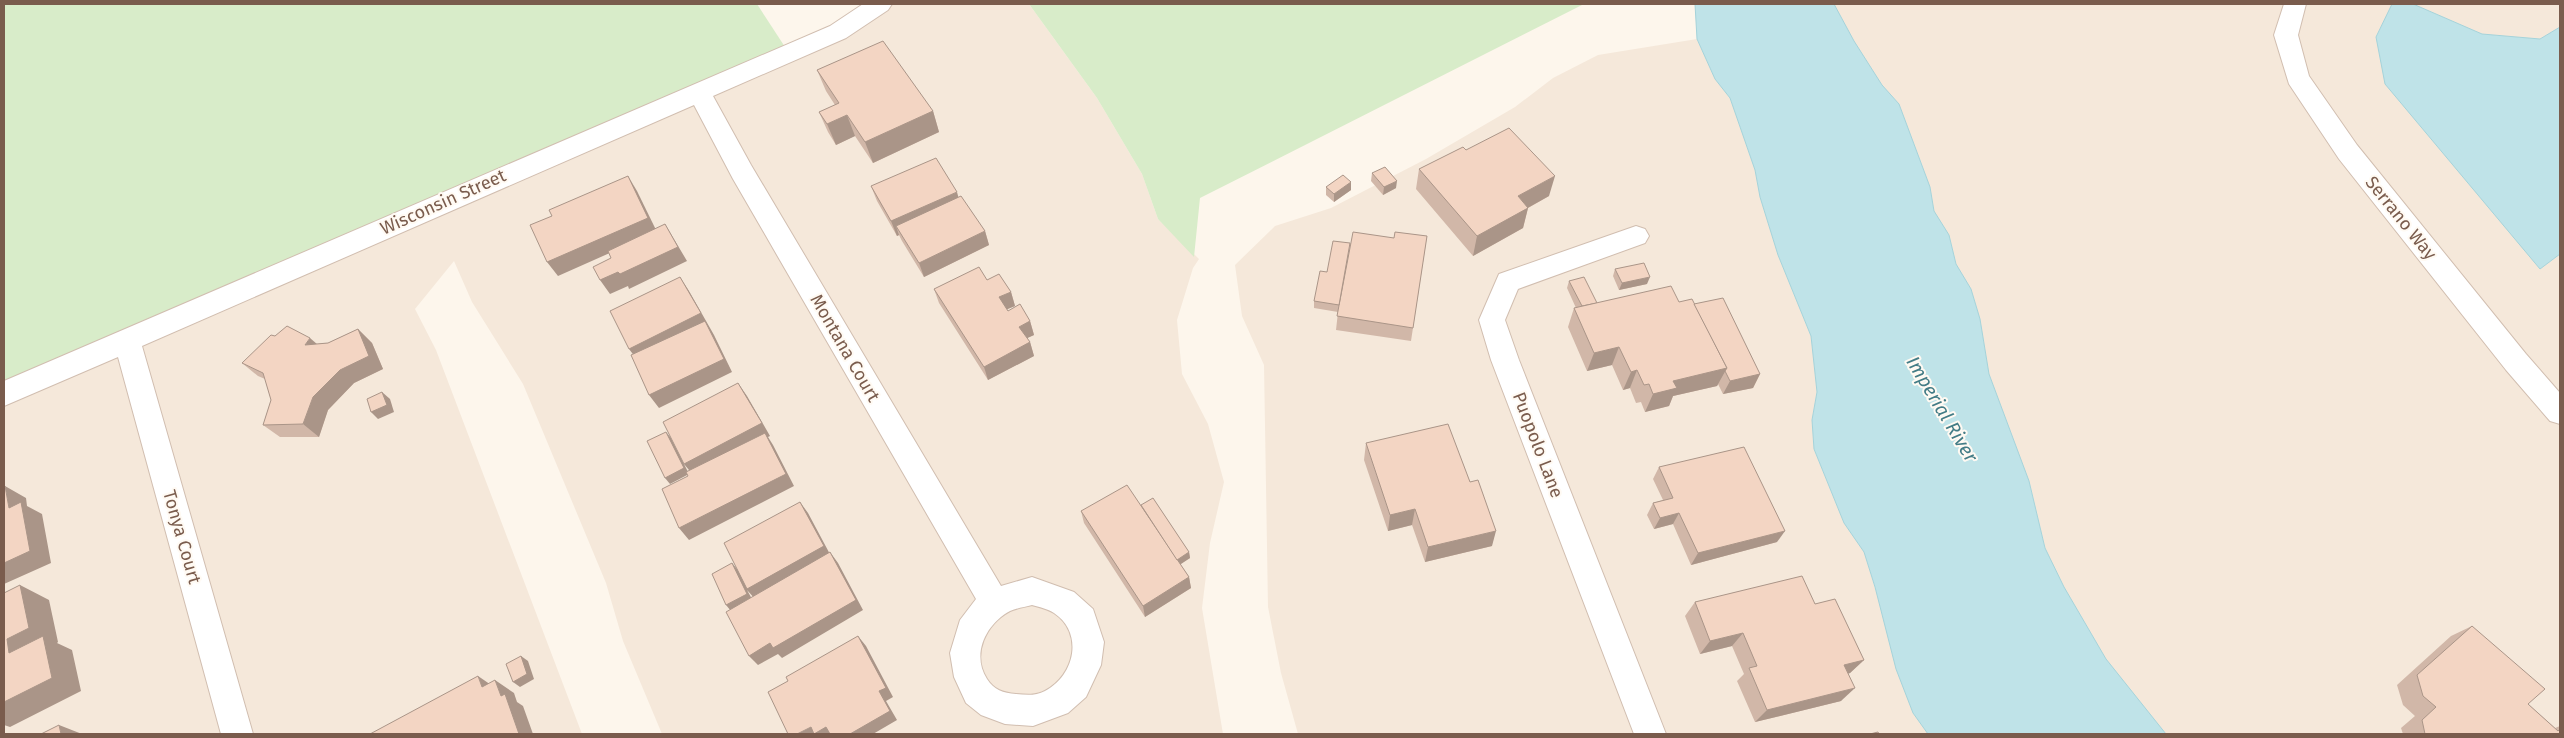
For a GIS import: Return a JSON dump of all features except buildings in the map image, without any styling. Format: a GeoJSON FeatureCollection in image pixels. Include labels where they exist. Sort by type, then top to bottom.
{"type":"FeatureCollection","features":[{"type":"Feature","properties":{"kind":"street","name":"Wisconsin Street"},"geometry":{"type":"LineString","coordinates":[[4,394],[838,32],[880,4]]}},
{"type":"Feature","properties":{"kind":"street","name":"Serrano Way"},"geometry":{"type":"LineString","coordinates":[[2294,4],[2286,34],[2298,78],[2348,152],[2516,362],[2560,412]]}},
{"type":"Feature","properties":{"kind":"street","name":"Montana Court"},"geometry":{"type":"LineString","coordinates":[[699,92],[742,172],[995,603]]}},
{"type":"Feature","properties":{"kind":"street","name":"Puopolo Lane"},"geometry":{"type":"LineString","coordinates":[[1636,236],[1508,282],[1492,320],[1505,360],[1650,734]]}},
{"type":"Feature","properties":{"kind":"street","name":"Tonya Court"},"geometry":{"type":"LineString","coordinates":[[127,340],[237,734]]}},
{"type":"Feature","properties":{"kind":"shaded area"},"geometry":{"type":"Polygon","coordinates":[[[885,4],[1029,4],[1097,98],[1142,174],[1158,219],[1199,259],[1193,268],[1177,320],[1182,374],[1208,424],[1224,482],[1210,543],[1202,608],[1223,734],[662,734],[623,641],[606,583],[523,384],[472,302],[454,261],[415,309],[436,350],[582,734],[4,734],[4,386],[885,4]]]}},
{"type":"Feature","properties":{"kind":"shaded area"},"geometry":{"type":"Polygon","coordinates":[[[1834,4],[2392,4],[2376,37],[2540,269],[2560,254],[2560,734],[2166,734],[2106,659],[2064,587],[2045,548],[2029,481],[1989,374],[1980,319],[1971,289],[1956,264],[1949,235],[1934,211],[1930,187],[1899,104],[1882,85],[1854,41],[1834,4]]]}},
{"type":"Feature","properties":{"kind":"shaded area"},"geometry":{"type":"Polygon","coordinates":[[[2413,4],[2560,4],[2560,27],[2540,39],[2482,34],[2413,4]]]}},
{"type":"Feature","properties":{"kind":"shaded area"},"geometry":{"type":"Polygon","coordinates":[[[1697,39],[1715,79],[1730,98],[1755,170],[1760,197],[1778,255],[1811,336],[1817,392],[1812,420],[1814,449],[1844,523],[1864,552],[1913,713],[1928,734],[1298,734],[1281,673],[1268,607],[1264,365],[1242,316],[1235,265],[1275,226],[1331,208],[1426,159],[1515,107],[1553,78],[1598,55],[1697,39]]]}},
{"type":"Feature","properties":{"kind":"green space"},"geometry":{"type":"Polygon","coordinates":[[[4,4],[757,4],[785,47],[4,386],[4,4]]]}},
{"type":"Feature","properties":{"kind":"green space"},"geometry":{"type":"Polygon","coordinates":[[[1029,4],[1584,4],[1200,198],[1194,257],[1158,219],[1142,174],[1097,98],[1029,4]]]}},
{"type":"Feature","properties":{"kind":"water","name":"Imperial River"},"geometry":{"type":"Polygon","coordinates":[[[1695,4],[1834,4],[1854,41],[1882,85],[1899,104],[1930,187],[1934,211],[1949,235],[1956,264],[1971,289],[1980,319],[1989,374],[2029,481],[2045,548],[2064,587],[2106,659],[2166,734],[1928,734],[1913,713],[1896,669],[1864,552],[1844,523],[1814,449],[1812,420],[1817,392],[1811,336],[1778,255],[1760,197],[1755,170],[1730,98],[1715,79],[1697,39],[1695,4]]]}},
{"type":"Feature","properties":{"kind":"water"},"geometry":{"type":"Polygon","coordinates":[[[2392,4],[2413,4],[2482,34],[2540,39],[2560,27],[2560,254],[2540,269],[2385,84],[2376,37],[2392,4]]]}}]}
